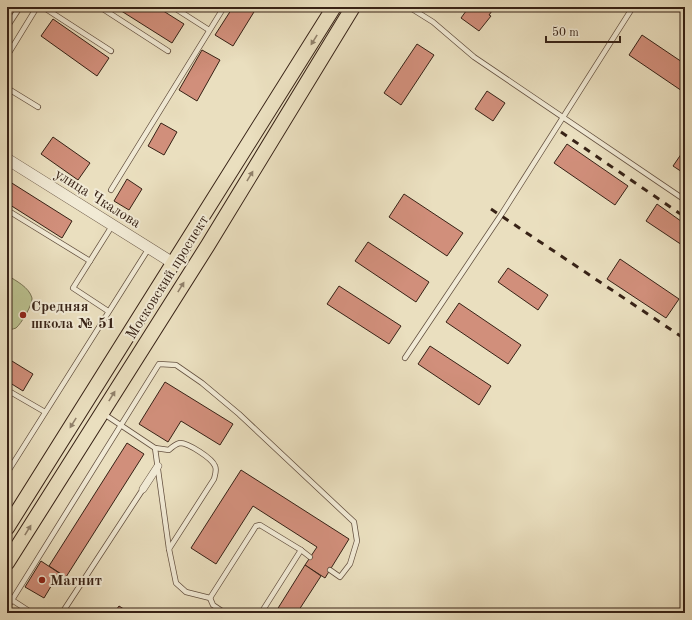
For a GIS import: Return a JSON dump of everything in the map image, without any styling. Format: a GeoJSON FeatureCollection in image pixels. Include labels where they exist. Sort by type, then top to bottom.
{"type":"FeatureCollection","features":[{"type":"Feature","properties":{"kind":"main road","name":"Московский проспект"},"geometry":{"type":"LineString","coordinates":[[7,528],[334,7]]}},
{"type":"Feature","properties":{"kind":"main road","name":"Московский проспект"},"geometry":{"type":"LineString","coordinates":[[7,563],[208,245],[353,7]]}},
{"type":"Feature","properties":{"kind":"main road"},"geometry":{"type":"LineString","coordinates":[[86,404],[101,413]]}},
{"type":"Feature","properties":{"kind":"street","name":"улица Чкалова"},"geometry":{"type":"LineString","coordinates":[[7,159],[150,247],[173,263]]}},
{"type":"Feature","properties":{"kind":"street"},"geometry":{"type":"LineString","coordinates":[[143,489],[158,466]]}},
{"type":"Feature","properties":{"kind":"lane"},"geometry":{"type":"LineString","coordinates":[[7,27],[20,7]]}},
{"type":"Feature","properties":{"kind":"lane"},"geometry":{"type":"LineString","coordinates":[[7,56],[37,7]]}},
{"type":"Feature","properties":{"kind":"lane"},"geometry":{"type":"LineString","coordinates":[[43,7],[111,51]]}},
{"type":"Feature","properties":{"kind":"lane"},"geometry":{"type":"LineString","coordinates":[[100,7],[168,50]]}},
{"type":"Feature","properties":{"kind":"lane"},"geometry":{"type":"LineString","coordinates":[[173,7],[209,30]]}},
{"type":"Feature","properties":{"kind":"lane"},"geometry":{"type":"LineString","coordinates":[[111,190],[224,7]]}},
{"type":"Feature","properties":{"kind":"lane"},"geometry":{"type":"LineString","coordinates":[[409,7],[433,22],[474,57],[685,200]]}},
{"type":"Feature","properties":{"kind":"lane"},"geometry":{"type":"LineString","coordinates":[[405,358],[501,216],[633,7]]}},
{"type":"Feature","properties":{"kind":"lane"},"geometry":{"type":"LineString","coordinates":[[7,88],[38,107]]}},
{"type":"Feature","properties":{"kind":"lane"},"geometry":{"type":"LineString","coordinates":[[7,210],[90,261]]}},
{"type":"Feature","properties":{"kind":"lane"},"geometry":{"type":"LineString","coordinates":[[108,311],[73,288],[113,224]]}},
{"type":"Feature","properties":{"kind":"lane"},"geometry":{"type":"LineString","coordinates":[[8,471],[108,311],[150,247]]}},
{"type":"Feature","properties":{"kind":"lane"},"geometry":{"type":"LineString","coordinates":[[7,608],[159,364],[176,365],[196,378],[240,414],[354,522],[357,541],[350,564],[340,577],[330,570]]}},
{"type":"Feature","properties":{"kind":"lane"},"geometry":{"type":"LineString","coordinates":[[7,390],[45,412]]}},
{"type":"Feature","properties":{"kind":"lane"},"geometry":{"type":"LineString","coordinates":[[101,413],[155,448],[169,450],[177,444],[185,444],[210,459],[215,466],[216,473],[214,479],[169,549]]}},
{"type":"Feature","properties":{"kind":"lane"},"geometry":{"type":"LineString","coordinates":[[155,448],[169,549],[176,583],[186,592],[210,598]]}},
{"type":"Feature","properties":{"kind":"lane"},"geometry":{"type":"LineString","coordinates":[[62,613],[143,489]]}},
{"type":"Feature","properties":{"kind":"lane"},"geometry":{"type":"LineString","coordinates":[[225,613],[212,605],[210,598],[256,526],[264,526],[310,557]]}},
{"type":"Feature","properties":{"kind":"lane"},"geometry":{"type":"LineString","coordinates":[[261,613],[301,550]]}},
{"type":"Feature","properties":{"kind":"lane"},"geometry":{"type":"LineString","coordinates":[[12,600],[32,613]]}},
{"type":"Feature","properties":{"kind":"green space"},"geometry":{"type":"Polygon","coordinates":[[[7,275],[25,287],[32,298],[29,309],[24,318],[16,328],[10,330],[7,330],[7,275]]]}},
{"type":"Feature","properties":{"kind":"building"},"geometry":{"type":"Polygon","coordinates":[[[7,7],[14,7],[7,19],[7,7]]]}},
{"type":"Feature","properties":{"kind":"building"},"geometry":{"type":"Polygon","coordinates":[[[115,7],[157,7],[184,24],[172,43],[115,7]]]}},
{"type":"Feature","properties":{"kind":"building"},"geometry":{"type":"Polygon","coordinates":[[[233,7],[257,7],[233,46],[215,35],[233,7]]]}},
{"type":"Feature","properties":{"kind":"building"},"geometry":{"type":"Polygon","coordinates":[[[469,7],[479,7],[483,9],[485,7],[495,7],[489,15],[491,16],[479,31],[461,18],[469,7]]]}},
{"type":"Feature","properties":{"kind":"building"},"geometry":{"type":"Polygon","coordinates":[[[53,19],[109,58],[97,76],[41,36],[53,19]]]}},
{"type":"Feature","properties":{"kind":"building"},"geometry":{"type":"Polygon","coordinates":[[[642,35],[685,64],[685,93],[629,55],[642,35]]]}},
{"type":"Feature","properties":{"kind":"building"},"geometry":{"type":"Polygon","coordinates":[[[417,44],[434,55],[401,105],[384,93],[417,44]]]}},
{"type":"Feature","properties":{"kind":"building"},"geometry":{"type":"Polygon","coordinates":[[[202,50],[220,60],[197,101],[179,90],[202,50]]]}},
{"type":"Feature","properties":{"kind":"building"},"geometry":{"type":"Polygon","coordinates":[[[487,91],[505,103],[493,121],[475,109],[487,91]]]}},
{"type":"Feature","properties":{"kind":"building"},"geometry":{"type":"Polygon","coordinates":[[[161,123],[177,132],[164,155],[148,146],[161,123]]]}},
{"type":"Feature","properties":{"kind":"building"},"geometry":{"type":"Polygon","coordinates":[[[53,137],[90,163],[78,180],[41,154],[53,137]]]}},
{"type":"Feature","properties":{"kind":"building"},"geometry":{"type":"Polygon","coordinates":[[[567,144],[628,186],[615,205],[554,163],[567,144]]]}},
{"type":"Feature","properties":{"kind":"building"},"geometry":{"type":"Polygon","coordinates":[[[684,150],[685,151],[685,174],[673,166],[684,150]]]}},
{"type":"Feature","properties":{"kind":"building"},"geometry":{"type":"Polygon","coordinates":[[[127,179],[142,189],[129,210],[114,201],[127,179]]]}},
{"type":"Feature","properties":{"kind":"building"},"geometry":{"type":"Polygon","coordinates":[[[7,180],[72,221],[62,238],[7,203],[7,180]]]}},
{"type":"Feature","properties":{"kind":"building"},"geometry":{"type":"Polygon","coordinates":[[[404,194],[463,233],[447,256],[389,217],[404,194]]]}},
{"type":"Feature","properties":{"kind":"building"},"geometry":{"type":"Polygon","coordinates":[[[657,204],[685,224],[685,247],[646,221],[657,204]]]}},
{"type":"Feature","properties":{"kind":"building"},"geometry":{"type":"Polygon","coordinates":[[[368,242],[429,282],[416,302],[355,261],[368,242]]]}},
{"type":"Feature","properties":{"kind":"building"},"geometry":{"type":"Polygon","coordinates":[[[620,259],[679,299],[666,318],[607,279],[620,259]]]}},
{"type":"Feature","properties":{"kind":"building"},"geometry":{"type":"Polygon","coordinates":[[[508,268],[548,295],[538,310],[498,282],[508,268]]]}},
{"type":"Feature","properties":{"kind":"building"},"geometry":{"type":"Polygon","coordinates":[[[339,286],[401,326],[389,344],[327,304],[339,286]]]}},
{"type":"Feature","properties":{"kind":"building"},"geometry":{"type":"Polygon","coordinates":[[[459,303],[521,345],[508,364],[446,322],[459,303]]]}},
{"type":"Feature","properties":{"kind":"building"},"geometry":{"type":"Polygon","coordinates":[[[430,346],[491,386],[479,405],[418,364],[430,346]]]}},
{"type":"Feature","properties":{"kind":"building"},"geometry":{"type":"Polygon","coordinates":[[[7,358],[33,374],[23,391],[7,381],[7,358]]]}},
{"type":"Feature","properties":{"kind":"building"},"geometry":{"type":"Polygon","coordinates":[[[165,382],[233,424],[220,445],[181,421],[168,442],[139,424],[165,382]]]}},
{"type":"Feature","properties":{"kind":"building"},"geometry":{"type":"Polygon","coordinates":[[[127,443],[144,454],[66,577],[49,566],[127,443]]]}},
{"type":"Feature","properties":{"kind":"building"},"geometry":{"type":"Polygon","coordinates":[[[241,470],[349,539],[325,578],[305,565],[317,547],[253,506],[216,564],[191,548],[241,470]]]}},
{"type":"Feature","properties":{"kind":"building","name":"Магнит"},"geometry":{"type":"Polygon","coordinates":[[[41,561],[59,573],[44,598],[25,587],[41,561]]]}},
{"type":"Feature","properties":{"kind":"building"},"geometry":{"type":"Polygon","coordinates":[[[305,565],[321,576],[297,613],[275,613],[305,565]]]}},
{"type":"Feature","properties":{"kind":"building"},"geometry":{"type":"Polygon","coordinates":[[[119,606],[130,613],[114,613],[119,606]]]}},
{"type":"Feature","properties":{"kind":"railway"},"geometry":{"type":"LineString","coordinates":[[561,132],[685,217]]}},
{"type":"Feature","properties":{"kind":"railway"},"geometry":{"type":"LineString","coordinates":[[491,209],[685,339]]}},
{"type":"Feature","properties":{"kind":"place","name":"Средняя школа № 51"},"geometry":{"type":"Point","coordinates":[23,315]}},
{"type":"Feature","properties":{"kind":"place","name":"Магнит"},"geometry":{"type":"Point","coordinates":[42,580]}}]}
